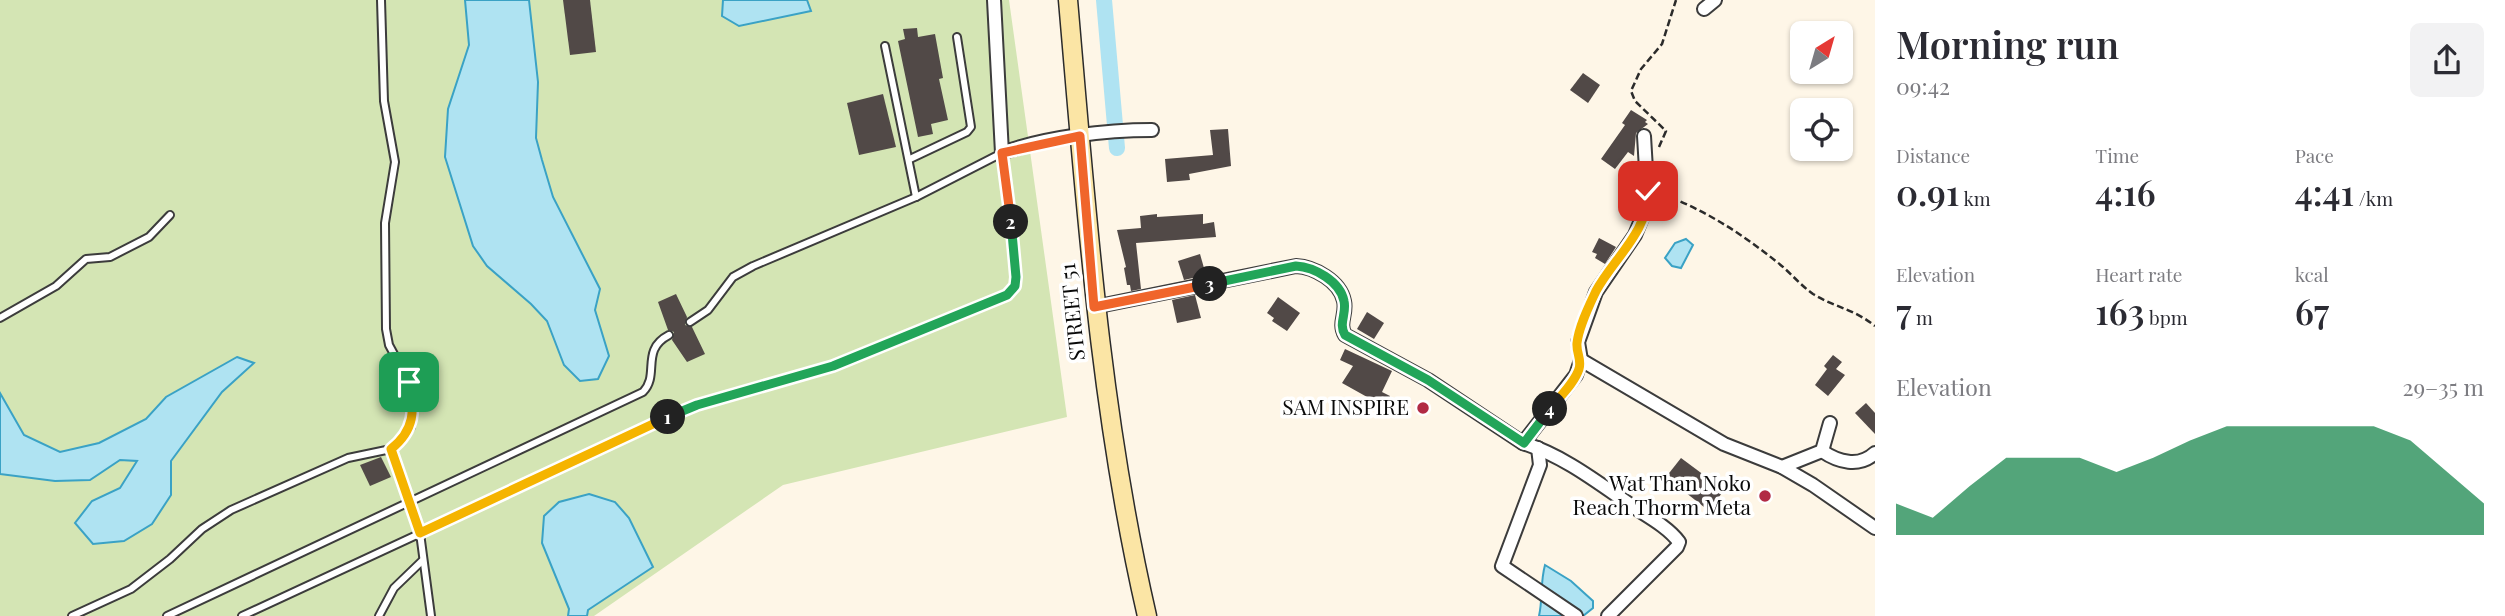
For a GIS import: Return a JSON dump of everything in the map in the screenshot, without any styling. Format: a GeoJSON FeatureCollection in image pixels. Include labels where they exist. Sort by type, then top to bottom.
{"type":"FeatureCollection","features":[{"type":"Feature","properties":{"kind":"main road","name":"STREET 51"},"geometry":{"type":"LineString","coordinates":[[1068,0],[1075,137],[1105,396],[1127,528],[1147,616]]}},
{"type":"Feature","properties":{"kind":"street"},"geometry":{"type":"LineString","coordinates":[[994,0],[1002,153],[1075,137],[1125,130],[1152,130]]}},
{"type":"Feature","properties":{"kind":"street"},"geometry":{"type":"LineString","coordinates":[[1704,9],[1715,0]]}},
{"type":"Feature","properties":{"kind":"street"},"geometry":{"type":"LineString","coordinates":[[1524,443],[1573,380],[1581,360],[1577,342],[1596,292],[1641,225],[1648,203],[1644,136]]}},
{"type":"Feature","properties":{"kind":"street"},"geometry":{"type":"LineString","coordinates":[[1094,307],[1296,266],[1309,267],[1329,280],[1344,301],[1341,327],[1345,335],[1428,380],[1524,443],[1582,472],[1656,522],[1679,542],[1608,616]]}},
{"type":"Feature","properties":{"kind":"street"},"geometry":{"type":"LineString","coordinates":[[1581,360],[1724,444],[1782,467],[1875,528]]}},
{"type":"Feature","properties":{"kind":"street"},"geometry":{"type":"LineString","coordinates":[[1822,451],[1830,423]]}},
{"type":"Feature","properties":{"kind":"street"},"geometry":{"type":"LineString","coordinates":[[1538,448],[1540,465],[1502,566],[1576,616]]}},
{"type":"Feature","properties":{"kind":"street"},"geometry":{"type":"LineString","coordinates":[[1782,467],[1822,451],[1841,461],[1864,461],[1875,453]]}},
{"type":"Feature","properties":{"kind":"lane"},"geometry":{"type":"LineString","coordinates":[[72,616],[131,589],[208,524],[231,510],[348,458],[391,449],[403,439],[411,427],[413,400],[409,382],[389,345],[386,329],[385,223],[395,162],[384,101],[381,0]]}},
{"type":"Feature","properties":{"kind":"lane"},"geometry":{"type":"LineString","coordinates":[[910,159],[967,132],[971,127],[957,37]]}},
{"type":"Feature","properties":{"kind":"lane"},"geometry":{"type":"LineString","coordinates":[[885,46],[916,197]]}},
{"type":"Feature","properties":{"kind":"lane"},"geometry":{"type":"LineString","coordinates":[[242,616],[697,405],[833,366],[1007,295],[1015,286],[1016,270],[1002,153],[916,197],[753,266],[733,277],[708,310],[690,322]]}},
{"type":"Feature","properties":{"kind":"lane"},"geometry":{"type":"LineString","coordinates":[[0,318],[56,286],[86,259],[110,257],[149,237],[170,215]]}},
{"type":"Feature","properties":{"kind":"lane"},"geometry":{"type":"LineString","coordinates":[[167,616],[643,392],[648,385],[653,349],[657,342],[669,335]]}},
{"type":"Feature","properties":{"kind":"lane"},"geometry":{"type":"LineString","coordinates":[[391,449],[420,533],[431,616]]}},
{"type":"Feature","properties":{"kind":"lane"},"geometry":{"type":"LineString","coordinates":[[379,616],[394,588],[422,561]]}},
{"type":"Feature","properties":{"kind":"path"},"geometry":{"type":"LineString","coordinates":[[1645,167],[1666,131],[1635,101],[1631,91],[1641,69],[1662,44],[1676,0]]}},
{"type":"Feature","properties":{"kind":"path"},"geometry":{"type":"LineString","coordinates":[[1648,191],[1664,195],[1721,222],[1780,264],[1800,285],[1817,296],[1859,313],[1875,326]]}},
{"type":"Feature","properties":{"kind":"green space"},"geometry":{"type":"Polygon","coordinates":[[[0,0],[1009,0],[1067,417],[783,485],[594,616],[0,616],[0,0]]]}},
{"type":"Feature","properties":{"kind":"water"},"geometry":{"type":"Polygon","coordinates":[[[465,0],[529,0],[538,82],[536,138],[553,197],[600,289],[595,310],[609,356],[598,379],[580,381],[564,365],[547,321],[487,266],[473,246],[445,157],[448,109],[469,45],[465,0]]]}},
{"type":"Feature","properties":{"kind":"water"},"geometry":{"type":"Polygon","coordinates":[[[723,0],[807,0],[811,11],[739,26],[722,16],[723,0]]]}},
{"type":"Feature","properties":{"kind":"water"},"geometry":{"type":"Polygon","coordinates":[[[1686,239],[1693,245],[1681,268],[1672,266],[1665,258],[1675,243],[1686,239]]]}},
{"type":"Feature","properties":{"kind":"water"},"geometry":{"type":"Polygon","coordinates":[[[237,357],[254,363],[222,392],[171,461],[171,495],[152,524],[124,541],[93,544],[75,523],[92,501],[120,488],[137,461],[120,460],[90,480],[55,481],[0,474],[0,393],[24,435],[60,452],[99,443],[146,419],[166,397],[237,357]]]}},
{"type":"Feature","properties":{"kind":"water"},"geometry":{"type":"Polygon","coordinates":[[[589,494],[615,502],[629,518],[653,567],[588,610],[587,616],[568,616],[569,609],[542,543],[544,516],[559,502],[589,494]]]}},
{"type":"Feature","properties":{"kind":"water"},"geometry":{"type":"Polygon","coordinates":[[[1545,565],[1571,581],[1593,601],[1593,608],[1583,616],[1539,616],[1545,565]]]}},
{"type":"Feature","properties":{"kind":"building"},"geometry":{"type":"Polygon","coordinates":[[[563,0],[590,0],[596,52],[570,55],[563,0]]]}},
{"type":"Feature","properties":{"kind":"building"},"geometry":{"type":"Polygon","coordinates":[[[917,28],[918,37],[935,34],[943,78],[939,79],[948,120],[931,124],[933,134],[918,137],[898,41],[905,39],[903,29],[917,28]]]}},
{"type":"Feature","properties":{"kind":"building"},"geometry":{"type":"Polygon","coordinates":[[[1583,73],[1600,85],[1588,103],[1570,90],[1583,73]]]}},
{"type":"Feature","properties":{"kind":"building"},"geometry":{"type":"Polygon","coordinates":[[[883,94],[896,147],[859,155],[847,103],[883,94]]]}},
{"type":"Feature","properties":{"kind":"building"},"geometry":{"type":"Polygon","coordinates":[[[1631,110],[1647,120],[1645,122],[1648,124],[1636,133],[1634,156],[1628,152],[1615,169],[1601,159],[1625,125],[1622,123],[1631,110]]]}},
{"type":"Feature","properties":{"kind":"building"},"geometry":{"type":"Polygon","coordinates":[[[1228,129],[1231,166],[1189,174],[1190,180],[1167,182],[1165,159],[1213,155],[1210,130],[1228,129]]]}},
{"type":"Feature","properties":{"kind":"building"},"geometry":{"type":"Polygon","coordinates":[[[1157,214],[1157,217],[1203,214],[1203,224],[1214,222],[1216,237],[1136,243],[1141,289],[1131,291],[1130,285],[1127,285],[1126,267],[1117,230],[1141,228],[1140,216],[1157,214]]]}},
{"type":"Feature","properties":{"kind":"building"},"geometry":{"type":"Polygon","coordinates":[[[1599,238],[1616,247],[1605,264],[1595,258],[1597,254],[1592,252],[1599,238]]]}},
{"type":"Feature","properties":{"kind":"building"},"geometry":{"type":"Polygon","coordinates":[[[1200,254],[1206,275],[1184,280],[1178,261],[1200,254]]]}},
{"type":"Feature","properties":{"kind":"building"},"geometry":{"type":"Polygon","coordinates":[[[676,294],[687,317],[685,325],[692,327],[705,354],[687,362],[672,340],[674,332],[668,330],[658,302],[676,294]]]}},
{"type":"Feature","properties":{"kind":"building"},"geometry":{"type":"Polygon","coordinates":[[[1195,295],[1201,318],[1177,323],[1172,300],[1195,295]]]}},
{"type":"Feature","properties":{"kind":"building"},"geometry":{"type":"Polygon","coordinates":[[[1278,297],[1300,313],[1287,331],[1272,321],[1274,318],[1267,313],[1278,297]]]}},
{"type":"Feature","properties":{"kind":"building"},"geometry":{"type":"Polygon","coordinates":[[[1367,312],[1384,323],[1374,339],[1357,329],[1367,312]]]}},
{"type":"Feature","properties":{"kind":"building"},"geometry":{"type":"Polygon","coordinates":[[[1345,349],[1392,371],[1382,392],[1390,396],[1385,407],[1342,383],[1353,366],[1340,360],[1345,349]]]}},
{"type":"Feature","properties":{"kind":"building"},"geometry":{"type":"Polygon","coordinates":[[[1833,355],[1842,362],[1836,369],[1845,375],[1828,396],[1815,385],[1833,355]]]}},
{"type":"Feature","properties":{"kind":"building"},"geometry":{"type":"Polygon","coordinates":[[[1866,403],[1875,413],[1875,434],[1855,413],[1866,403]]]}},
{"type":"Feature","properties":{"kind":"building"},"geometry":{"type":"Polygon","coordinates":[[[381,457],[391,477],[370,486],[360,465],[381,457]]]}},
{"type":"Feature","properties":{"kind":"building"},"geometry":{"type":"Polygon","coordinates":[[[1681,458],[1724,490],[1709,511],[1666,477],[1681,458]]]}},
{"type":"Feature","properties":{"kind":"waterway"},"geometry":{"type":"LineString","coordinates":[[1104,0],[1117,148]]}},
{"type":"Feature","properties":{"kind":"place","name":"SAM INSPIRE"},"geometry":{"type":"Point","coordinates":[1423,408]}},
{"type":"Feature","properties":{"kind":"place","name":"Wat Than Noko Reach Thorm Meta"},"geometry":{"type":"Point","coordinates":[1765,496]}},
{"type":"Feature","properties":{"kind":"route"},"geometry":{"type":"LineString","coordinates":[[409,382],[413,400],[411,427],[403,439],[391,449],[420,533],[697,405],[833,366],[1007,295],[1015,286],[1016,270],[1002,153],[1080,136],[1094,307],[1296,266],[1309,267],[1329,280],[1344,301],[1341,327],[1345,335],[1428,380],[1524,443],[1579,369],[1581,360],[1577,342],[1581,327],[1596,292],[1641,225],[1646,214],[1648,191]]}}]}
